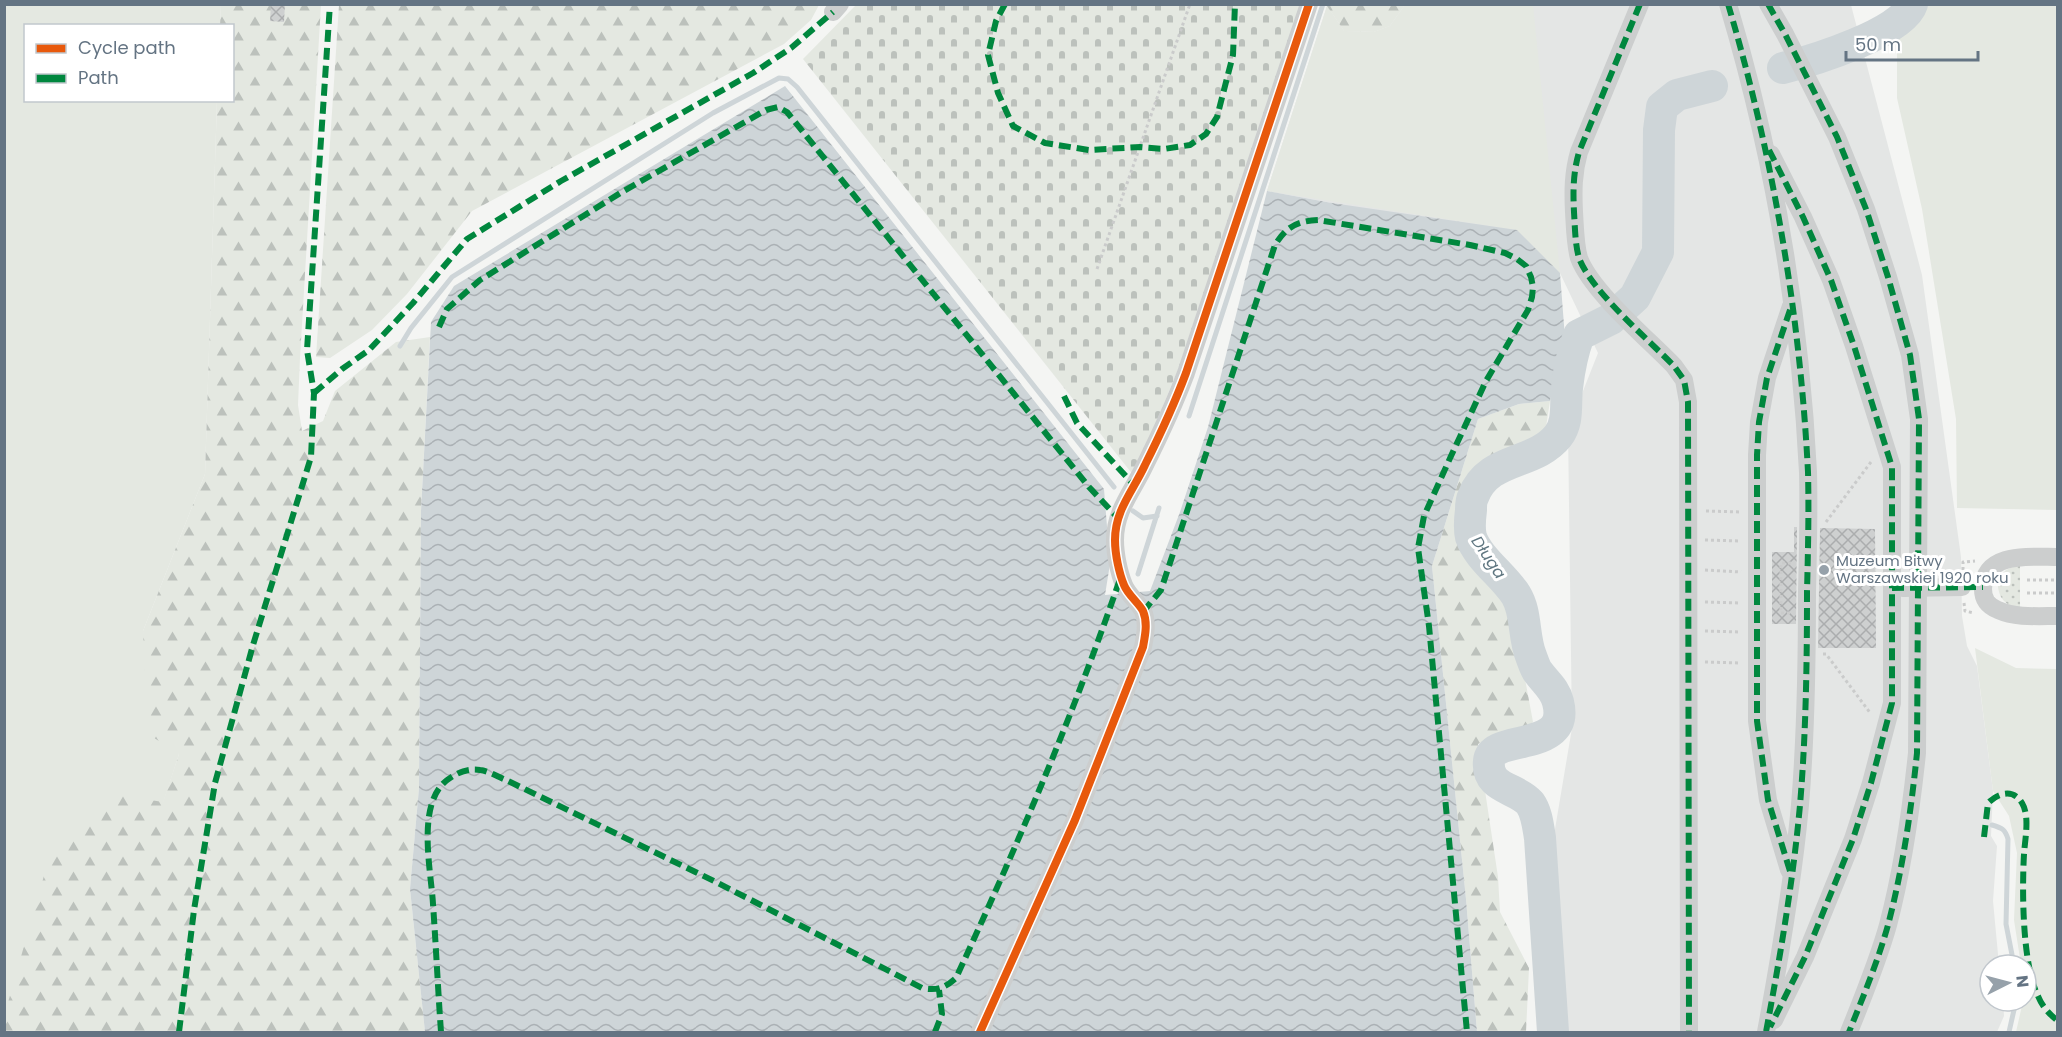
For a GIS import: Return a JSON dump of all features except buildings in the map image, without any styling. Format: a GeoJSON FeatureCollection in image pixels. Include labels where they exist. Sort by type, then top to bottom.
{"type":"FeatureCollection","features":[{"type":"Feature","properties":{"kind":"street"},"geometry":{"type":"LineString","coordinates":[[980,1032],[1075,820],[1143,648],[1146,628],[1143,612],[1125,586],[1121,576],[1115,544],[1118,518],[1127,496],[1171,413],[1186,373],[1309,4]]}},
{"type":"Feature","properties":{"kind":"street"},"geometry":{"type":"LineString","coordinates":[[1640,4],[1580,152],[1574,171],[1573,187],[1579,256],[1585,271],[1601,292],[1674,366],[1684,380],[1688,402],[1689,1032]]}},
{"type":"Feature","properties":{"kind":"street"},"geometry":{"type":"LineString","coordinates":[[1728,4],[1763,140],[1792,304],[1808,473],[1807,655],[1800,806],[1767,1032]]}},
{"type":"Feature","properties":{"kind":"street"},"geometry":{"type":"LineString","coordinates":[[1768,4],[1837,137],[1862,199],[1888,277],[1910,355],[1919,419],[1917,753],[1912,798],[1904,856],[1888,926],[1850,1032]]}},
{"type":"Feature","properties":{"kind":"street"},"geometry":{"type":"LineString","coordinates":[[1763,140],[1791,191],[1831,280],[1892,467],[1897,588],[1892,703],[1853,839],[1805,957],[1767,1032]]}},
{"type":"Feature","properties":{"kind":"street"},"geometry":{"type":"LineString","coordinates":[[1791,876],[1768,800],[1757,721],[1757,455],[1767,378],[1792,304]]}},
{"type":"Feature","properties":{"kind":"street"},"geometry":{"type":"LineString","coordinates":[[2058,557],[2015,558],[1995,564],[1983,579],[1983,596],[1987,603],[1995,609],[2014,615],[2058,616]]}},
{"type":"Feature","properties":{"kind":"street"},"geometry":{"type":"LineString","coordinates":[[1897,588],[1983,586]]}},
{"type":"Feature","properties":{"kind":"path"},"geometry":{"type":"LineString","coordinates":[[1097,269],[1190,4]]}},
{"type":"Feature","properties":{"kind":"path"},"geometry":{"type":"LineString","coordinates":[[1808,522],[1826,522],[1885,444]]}},
{"type":"Feature","properties":{"kind":"path"},"geometry":{"type":"LineString","coordinates":[[1688,510],[1758,512]]}},
{"type":"Feature","properties":{"kind":"path"},"geometry":{"type":"LineString","coordinates":[[1688,539],[1757,542]]}},
{"type":"Feature","properties":{"kind":"path"},"geometry":{"type":"LineString","coordinates":[[1688,570],[1757,572]]}},
{"type":"Feature","properties":{"kind":"path"},"geometry":{"type":"LineString","coordinates":[[2027,580],[2058,580]]}},
{"type":"Feature","properties":{"kind":"path"},"geometry":{"type":"LineString","coordinates":[[2027,594],[2058,594]]}},
{"type":"Feature","properties":{"kind":"path"},"geometry":{"type":"LineString","coordinates":[[1688,601],[1757,603]]}},
{"type":"Feature","properties":{"kind":"path"},"geometry":{"type":"LineString","coordinates":[[1688,630],[1757,633]]}},
{"type":"Feature","properties":{"kind":"path"},"geometry":{"type":"LineString","coordinates":[[1807,655],[1826,654],[1884,733]]}},
{"type":"Feature","properties":{"kind":"path"},"geometry":{"type":"LineString","coordinates":[[1687,661],[1757,663]]}},
{"type":"Feature","properties":{"kind":"shaded area","name":"Muzeum Bitwy Warszawskiej 1920 roku"},"geometry":{"type":"Polygon","coordinates":[[[1405,5],[1851,5],[1922,275],[1961,557],[1962,616],[1967,646],[1977,666],[1993,791],[1991,836],[1997,846],[1993,901],[1998,953],[1978,953],[1978,1013],[2004,1013],[1997,1032],[1567,1032],[1554,835],[1572,728],[1568,429],[1598,353],[1560,273],[1332,203],[1267,191],[1327,6],[1344,31],[1374,32],[1390,26],[1405,5]]]}},
{"type":"Feature","properties":{"kind":"green space"},"geometry":{"type":"Polygon","coordinates":[[[339,4],[819,5],[811,20],[784,44],[472,211],[407,294],[372,330],[330,358],[316,357],[339,4]]]}},
{"type":"Feature","properties":{"kind":"green space"},"geometry":{"type":"Polygon","coordinates":[[[1327,4],[1405,5],[1390,26],[1374,32],[1344,31],[1327,4]]]}},
{"type":"Feature","properties":{"kind":"green space"},"geometry":{"type":"Polygon","coordinates":[[[5,5],[221,5],[220,24],[24,24],[24,102],[217,102],[205,474],[143,631],[179,754],[163,803],[5,1013],[5,5]]]}},
{"type":"Feature","properties":{"kind":"green space"},"geometry":{"type":"Polygon","coordinates":[[[221,5],[321,5],[300,358],[298,405],[302,431],[323,421],[335,391],[396,342],[430,337],[421,511],[419,788],[410,889],[425,1032],[5,1032],[5,1013],[49,858],[118,795],[163,802],[179,754],[148,734],[143,631],[205,474],[217,102],[234,102],[234,24],[220,24],[221,5]]]}},
{"type":"Feature","properties":{"kind":"green space"},"geometry":{"type":"Polygon","coordinates":[[[856,5],[1298,5],[1300,7],[1179,367],[1134,476],[803,59],[856,5]]]}},
{"type":"Feature","properties":{"kind":"green space"},"geometry":{"type":"Polygon","coordinates":[[[1405,5],[1533,5],[1560,273],[1516,230],[1267,191],[1327,6],[1344,31],[1374,32],[1390,26],[1405,5]]]}},
{"type":"Feature","properties":{"kind":"green space"},"geometry":{"type":"Polygon","coordinates":[[[1923,5],[2057,5],[2057,510],[1957,508],[1956,419],[1922,209],[1897,98],[1897,34],[1919,19],[1923,5]]]}},
{"type":"Feature","properties":{"kind":"green space"},"geometry":{"type":"Polygon","coordinates":[[[1550,401],[1546,427],[1528,448],[1495,455],[1467,483],[1456,526],[1469,559],[1512,609],[1533,722],[1520,733],[1496,735],[1478,744],[1498,877],[1500,912],[1529,968],[1526,1032],[1477,1032],[1466,899],[1432,566],[1478,419],[1519,404],[1550,401]]]}},
{"type":"Feature","properties":{"kind":"green space"},"geometry":{"type":"Polygon","coordinates":[[[2020,565],[2020,609],[2005,602],[2000,596],[1998,587],[2004,571],[2020,565]]]}},
{"type":"Feature","properties":{"kind":"green space"},"geometry":{"type":"Polygon","coordinates":[[[1975,648],[2016,668],[2057,669],[2057,1032],[2016,1032],[2020,1013],[2038,1013],[2038,953],[2019,953],[2014,920],[2017,853],[2009,816],[1993,791],[1975,648]]]}},
{"type":"Feature","properties":{"kind":"water"},"geometry":{"type":"Polygon","coordinates":[[[785,86],[1104,489],[1110,564],[1105,595],[1150,591],[1180,512],[1208,427],[1267,191],[1332,203],[1517,230],[1560,273],[1565,338],[1550,401],[1519,404],[1478,419],[1432,566],[1466,899],[1477,1032],[425,1032],[410,889],[419,788],[421,511],[431,322],[454,286],[785,86]]]}},
{"type":"Feature","properties":{"kind":"waterway"},"geometry":{"type":"LineString","coordinates":[[1189,416],[1323,4]]}},
{"type":"Feature","properties":{"kind":"waterway","name":"Długa"},"geometry":{"type":"LineString","coordinates":[[1783,68],[1834,52],[1875,35],[1905,15],[1912,4]]}},
{"type":"Feature","properties":{"kind":"waterway"},"geometry":{"type":"LineString","coordinates":[[400,346],[411,328],[452,277],[713,113],[779,78],[788,79],[797,87],[1114,487]]}},
{"type":"Feature","properties":{"kind":"waterway","name":"Długa"},"geometry":{"type":"LineString","coordinates":[[1553,1032],[1537,820],[1530,803],[1492,777],[1489,761],[1493,753],[1502,747],[1542,736],[1553,729],[1559,718],[1558,702],[1557,697],[1534,664],[1522,609],[1516,595],[1474,545],[1470,524],[1471,502],[1480,484],[1489,474],[1548,446],[1561,431],[1565,419],[1570,368],[1579,335],[1611,319],[1635,297],[1658,252],[1659,130],[1662,107],[1677,95],[1712,86]]}},
{"type":"Feature","properties":{"kind":"waterway"},"geometry":{"type":"LineString","coordinates":[[1138,574],[1159,508]]}},
{"type":"Feature","properties":{"kind":"waterway"},"geometry":{"type":"LineString","coordinates":[[1133,511],[1143,518],[1157,516]]}},
{"type":"Feature","properties":{"kind":"waterway"},"geometry":{"type":"LineString","coordinates":[[1992,825],[2003,829],[2008,839],[2006,924],[2012,953]]}},
{"type":"Feature","properties":{"kind":"waterway"},"geometry":{"type":"LineString","coordinates":[[2009,1032],[2013,1013]]}},
{"type":"Feature","properties":{"kind":"marked path"},"geometry":{"type":"LineString","coordinates":[[179,1032],[194,910],[215,783],[253,645],[311,457],[314,393],[307,350],[330,4]]}},
{"type":"Feature","properties":{"kind":"marked path"},"geometry":{"type":"LineString","coordinates":[[1005,4],[996,21],[988,55],[998,93],[1013,126],[1045,143],[1089,150],[1140,147],[1164,149],[1190,145],[1206,134],[1217,117],[1233,55],[1235,4]]}},
{"type":"Feature","properties":{"kind":"marked path"},"geometry":{"type":"LineString","coordinates":[[1640,4],[1579,152],[1574,182],[1575,235],[1579,258],[1595,285],[1674,366],[1684,380],[1688,402],[1689,1032]]}},
{"type":"Feature","properties":{"kind":"marked path"},"geometry":{"type":"LineString","coordinates":[[1728,4],[1758,119],[1782,235],[1798,353],[1808,472],[1805,725],[1802,778],[1790,891],[1766,1032]]}},
{"type":"Feature","properties":{"kind":"marked path"},"geometry":{"type":"LineString","coordinates":[[1768,4],[1837,137],[1866,209],[1910,355],[1919,419],[1915,775],[1902,861],[1888,925],[1849,1032]]}},
{"type":"Feature","properties":{"kind":"marked path"},"geometry":{"type":"LineString","coordinates":[[314,393],[369,350],[413,303],[467,239],[561,181],[753,73],[791,48],[833,12]]}},
{"type":"Feature","properties":{"kind":"marked path"},"geometry":{"type":"LineString","coordinates":[[439,327],[447,309],[480,280],[622,192],[766,110],[778,107],[787,112],[1089,487],[1118,518]]}},
{"type":"Feature","properties":{"kind":"marked path"},"geometry":{"type":"LineString","coordinates":[[1769,150],[1803,217],[1831,280],[1892,467],[1892,703],[1871,783],[1853,839],[1805,957],[1770,1027]]}},
{"type":"Feature","properties":{"kind":"marked path"},"geometry":{"type":"LineString","coordinates":[[1143,612],[1161,590],[1275,245],[1288,229],[1304,222],[1318,220],[1470,245],[1505,253],[1526,266],[1533,287],[1528,310],[1486,381],[1451,456],[1424,516],[1418,548],[1429,626],[1467,1032]]}},
{"type":"Feature","properties":{"kind":"marked path"},"geometry":{"type":"LineString","coordinates":[[1790,871],[1768,800],[1757,721],[1757,455],[1759,422],[1767,378],[1791,307]]}},
{"type":"Feature","properties":{"kind":"marked path"},"geometry":{"type":"LineString","coordinates":[[1064,396],[1077,423],[1134,485]]}},
{"type":"Feature","properties":{"kind":"marked path"},"geometry":{"type":"LineString","coordinates":[[441,1032],[428,855],[429,818],[432,802],[439,788],[453,776],[472,770],[487,772],[506,780],[718,883],[922,988],[936,989],[948,984],[956,978],[1023,829],[1084,678],[1121,576]]}},
{"type":"Feature","properties":{"kind":"marked path"},"geometry":{"type":"LineString","coordinates":[[1892,588],[1983,587]]}},
{"type":"Feature","properties":{"kind":"marked path"},"geometry":{"type":"LineString","coordinates":[[1984,837],[1988,803],[2005,794],[2018,798],[2024,808],[2026,821],[2023,906],[2029,965],[2040,1000],[2046,1010],[2058,1021]]}},
{"type":"Feature","properties":{"kind":"marked path"},"geometry":{"type":"LineString","coordinates":[[935,1032],[942,1014],[939,990]]}},
{"type":"Feature","properties":{"kind":"cycle path"},"geometry":{"type":"LineString","coordinates":[[980,1032],[1075,820],[1143,647],[1146,629],[1145,616],[1126,589],[1118,563],[1115,540],[1118,519],[1177,397],[1186,373],[1309,4]]}},
{"type":"Feature","properties":{"kind":"place","name":"Muzeum Bitwy Warszawskiej 1920 roku"},"geometry":{"type":"Point","coordinates":[1824,570]}}]}
